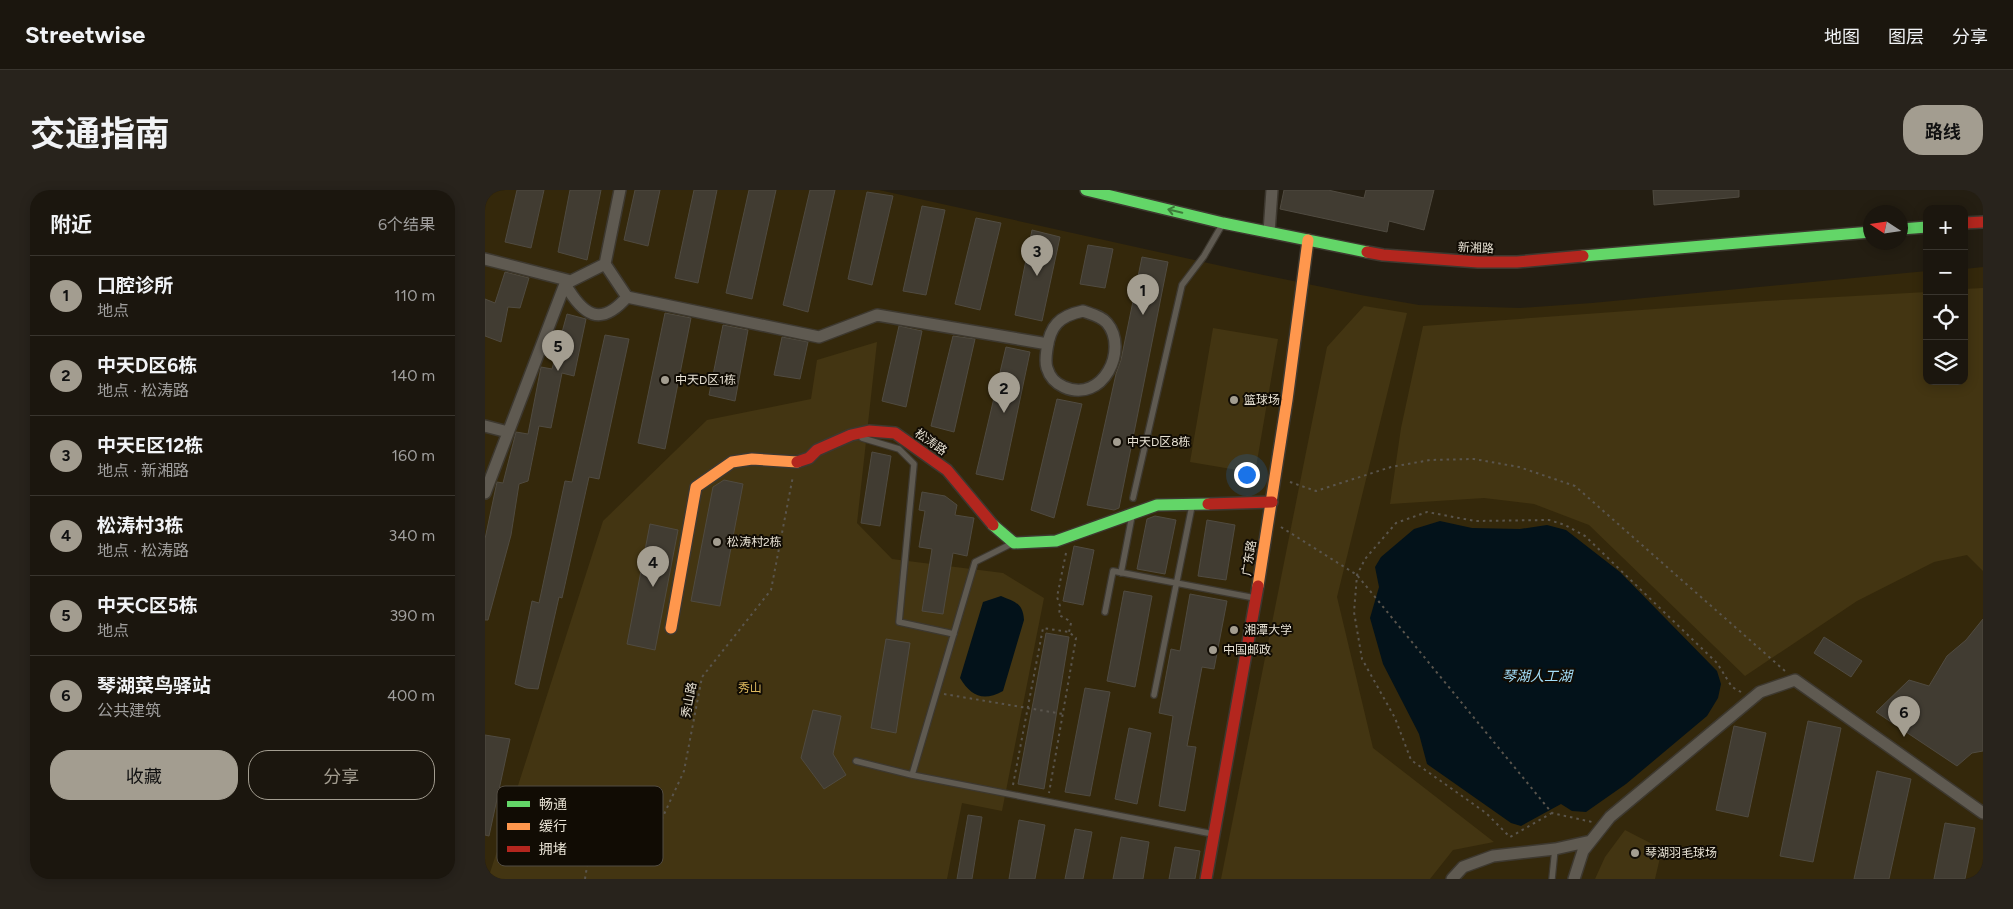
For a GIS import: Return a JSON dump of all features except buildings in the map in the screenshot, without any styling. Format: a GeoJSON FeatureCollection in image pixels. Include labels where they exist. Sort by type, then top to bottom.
{"type":"FeatureCollection","features":[{"type":"Feature","properties":{"kind":"street"},"geometry":{"type":"LineString","coordinates":[[620,190],[605,264],[627,297],[819,337],[877,315],[1048,344]]}},
{"type":"Feature","properties":{"kind":"street","name":"新湘路"},"geometry":{"type":"LineString","coordinates":[[1087,190],[1223,223],[1383,255],[1488,262],[1546,260],[1863,233]]}},
{"type":"Feature","properties":{"kind":"street"},"geometry":{"type":"LineString","coordinates":[[1269,232],[1272,190]]}},
{"type":"Feature","properties":{"kind":"street"},"geometry":{"type":"LineString","coordinates":[[1968,223],[1983,222]]}},
{"type":"Feature","properties":{"kind":"street"},"geometry":{"type":"LineString","coordinates":[[1908,228],[1923,227]]}},
{"type":"Feature","properties":{"kind":"street","name":"广东路"},"geometry":{"type":"LineString","coordinates":[[1206,879],[1241,702],[1298,327],[1308,240]]}},
{"type":"Feature","properties":{"kind":"street"},"geometry":{"type":"LineString","coordinates":[[485,259],[568,283]]}},
{"type":"Feature","properties":{"kind":"street"},"geometry":{"type":"LineString","coordinates":[[485,493],[568,283],[605,264]]}},
{"type":"Feature","properties":{"kind":"street"},"geometry":{"type":"LineString","coordinates":[[568,283],[576,303],[586,312],[601,315],[615,310],[627,297]]}},
{"type":"Feature","properties":{"kind":"street"},"geometry":{"type":"LineString","coordinates":[[1083,311],[1096,315],[1107,323],[1115,347],[1108,372],[1102,382],[1093,388],[1081,390],[1069,389],[1057,384],[1049,375],[1046,358],[1048,344],[1051,331],[1059,322],[1069,314],[1083,311]]}},
{"type":"Feature","properties":{"kind":"street"},"geometry":{"type":"LineString","coordinates":[[485,426],[508,432]]}},
{"type":"Feature","properties":{"kind":"street","name":"松涛路"},"geometry":{"type":"LineString","coordinates":[[795,464],[809,458],[817,450],[851,435],[869,431],[895,433],[947,470],[987,519],[1014,543]]}},
{"type":"Feature","properties":{"kind":"street"},"geometry":{"type":"LineString","coordinates":[[671,628],[696,487],[732,462],[752,459],[795,464]]}},
{"type":"Feature","properties":{"kind":"street"},"geometry":{"type":"LineString","coordinates":[[1014,543],[1057,541],[1157,505],[1272,502]]}},
{"type":"Feature","properties":{"kind":"street"},"geometry":{"type":"LineString","coordinates":[[1574,879],[1583,851],[1610,817],[1760,692],[1795,680],[1983,813]]}},
{"type":"Feature","properties":{"kind":"street"},"geometry":{"type":"LineString","coordinates":[[1452,879],[1463,867],[1493,856],[1591,841]]}},
{"type":"Feature","properties":{"kind":"lane"},"geometry":{"type":"LineString","coordinates":[[1133,498],[1182,285],[1204,256],[1223,223]]}},
{"type":"Feature","properties":{"kind":"lane"},"geometry":{"type":"LineString","coordinates":[[851,435],[899,449],[915,464],[899,622],[954,634]]}},
{"type":"Feature","properties":{"kind":"lane"},"geometry":{"type":"LineString","coordinates":[[1155,695],[1192,504]]}},
{"type":"Feature","properties":{"kind":"lane"},"geometry":{"type":"LineString","coordinates":[[1121,573],[1132,514]]}},
{"type":"Feature","properties":{"kind":"lane"},"geometry":{"type":"LineString","coordinates":[[912,775],[975,562],[1014,543]]}},
{"type":"Feature","properties":{"kind":"lane"},"geometry":{"type":"LineString","coordinates":[[1105,612],[1113,571],[1257,599]]}},
{"type":"Feature","properties":{"kind":"lane"},"geometry":{"type":"LineString","coordinates":[[856,761],[912,775],[1215,835]]}},
{"type":"Feature","properties":{"kind":"lane"},"geometry":{"type":"LineString","coordinates":[[1552,879],[1555,848]]}},
{"type":"Feature","properties":{"kind":"path"},"geometry":{"type":"LineString","coordinates":[[1287,482],[1316,491],[1391,467],[1430,460],[1474,459],[1519,467],[1575,486],[1795,680]]}},
{"type":"Feature","properties":{"kind":"path","name":"秀山路"},"geometry":{"type":"LineString","coordinates":[[663,815],[684,771],[702,677],[771,590],[795,464]]}},
{"type":"Feature","properties":{"kind":"path"},"geometry":{"type":"LineString","coordinates":[[1552,813],[1510,837],[1486,813],[1411,760],[1395,718],[1362,659],[1354,612],[1357,575],[1365,559],[1396,523],[1427,512],[1475,521],[1549,520],[1565,525],[1585,536],[1717,663],[1732,687],[1752,698]]}},
{"type":"Feature","properties":{"kind":"path"},"geometry":{"type":"LineString","coordinates":[[1279,526],[1357,575],[1552,813],[1605,824]]}},
{"type":"Feature","properties":{"kind":"path"},"geometry":{"type":"LineString","coordinates":[[1069,536],[1057,597],[1060,606],[1059,615],[1071,624],[1069,632]]}},
{"type":"Feature","properties":{"kind":"path"},"geometry":{"type":"LineString","coordinates":[[1012,795],[1043,628],[1069,632],[1076,638],[1047,802]]}},
{"type":"Feature","properties":{"kind":"path"},"geometry":{"type":"LineString","coordinates":[[937,693],[1063,714]]}},
{"type":"Feature","properties":{"kind":"path","name":"秀山路"},"geometry":{"type":"LineString","coordinates":[[585,879],[587,866]]}},
{"type":"Feature","properties":{"kind":"shaded area","name":"湘潭大学"},"geometry":{"type":"Polygon","coordinates":[[[485,190],[879,190],[1235,269],[1419,305],[1520,308],[1592,303],[1923,271],[1923,385],[1968,385],[1968,269],[1983,267],[1983,879],[485,879],[485,190]]]}},
{"type":"Feature","properties":{"kind":"green space"},"geometry":{"type":"Polygon","coordinates":[[[1983,288],[1983,571],[1967,555],[1934,562],[1857,601],[1745,676],[1589,525],[1534,504],[1484,498],[1390,504],[1401,428],[1423,326],[1765,301],[1923,292],[1923,385],[1968,385],[1968,289],[1983,288]]]}},
{"type":"Feature","properties":{"kind":"green space"},"geometry":{"type":"Polygon","coordinates":[[[1364,306],[1407,313],[1337,597],[1373,748],[1494,842],[1453,850],[1430,879],[1221,879],[1327,347],[1364,306]]]}},
{"type":"Feature","properties":{"kind":"green space","name":"篮球场"},"geometry":{"type":"Polygon","coordinates":[[[1213,328],[1278,339],[1255,473],[1190,462],[1213,328]]]}},
{"type":"Feature","properties":{"kind":"green space","name":"秀山"},"geometry":{"type":"Polygon","coordinates":[[[877,342],[857,523],[892,559],[1003,573],[1044,598],[1002,811],[962,803],[947,879],[488,879],[497,851],[497,866],[663,866],[663,786],[518,786],[603,521],[707,420],[811,399],[817,360],[877,342]]]}},
{"type":"Feature","properties":{"kind":"green space","name":"琴湖羽毛球场"},"geometry":{"type":"Polygon","coordinates":[[[1625,830],[1662,849],[1655,879],[1595,879],[1605,857],[1625,830]]]}},
{"type":"Feature","properties":{"kind":"water","name":"琴湖人工湖"},"geometry":{"type":"Polygon","coordinates":[[[1440,521],[1472,528],[1520,529],[1547,525],[1566,530],[1620,572],[1717,671],[1721,684],[1718,698],[1707,716],[1626,784],[1586,812],[1572,811],[1561,804],[1521,826],[1511,823],[1427,764],[1419,734],[1383,664],[1370,618],[1379,587],[1375,567],[1381,557],[1414,529],[1440,521]]]}},
{"type":"Feature","properties":{"kind":"water"},"geometry":{"type":"Polygon","coordinates":[[[1001,596],[1020,607],[1024,620],[1003,691],[989,696],[978,695],[973,693],[960,678],[983,602],[1001,596]]]}},
{"type":"Feature","properties":{"kind":"traffic: fast"},"geometry":{"type":"LineString","coordinates":[[1086,190],[1223,223],[1367,252]]}},
{"type":"Feature","properties":{"kind":"traffic: fast"},"geometry":{"type":"LineString","coordinates":[[1908,228],[1923,227]]}},
{"type":"Feature","properties":{"kind":"traffic: fast"},"geometry":{"type":"LineString","coordinates":[[1583,256],[1863,233]]}},
{"type":"Feature","properties":{"kind":"traffic: fast"},"geometry":{"type":"LineString","coordinates":[[993,525],[1014,543],[1056,541],[1157,505],[1208,504]]}},
{"type":"Feature","properties":{"kind":"traffic: slow"},"geometry":{"type":"LineString","coordinates":[[1258,586],[1287,400],[1308,240]]}},
{"type":"Feature","properties":{"kind":"traffic: slow"},"geometry":{"type":"LineString","coordinates":[[671,628],[696,487],[732,462],[752,459],[797,462]]}},
{"type":"Feature","properties":{"kind":"traffic: jam"},"geometry":{"type":"LineString","coordinates":[[1968,223],[1983,222]]}},
{"type":"Feature","properties":{"kind":"traffic: jam"},"geometry":{"type":"LineString","coordinates":[[1367,252],[1383,255],[1478,262],[1517,262],[1583,256]]}},
{"type":"Feature","properties":{"kind":"traffic: jam"},"geometry":{"type":"LineString","coordinates":[[797,462],[809,458],[817,450],[851,435],[869,431],[895,433],[947,470],[993,525]]}},
{"type":"Feature","properties":{"kind":"traffic: jam"},"geometry":{"type":"LineString","coordinates":[[1208,504],[1272,502]]}},
{"type":"Feature","properties":{"kind":"traffic: jam"},"geometry":{"type":"LineString","coordinates":[[1206,879],[1258,586]]}},
{"type":"Feature","properties":{"kind":"place","name":"中天E区12栋"},"geometry":{"type":"Point","coordinates":[1037,276]}},
{"type":"Feature","properties":{"kind":"place","name":"口腔诊所"},"geometry":{"type":"Point","coordinates":[1143,315]}},
{"type":"Feature","properties":{"kind":"place","name":"中天C区5栋"},"geometry":{"type":"Point","coordinates":[558,371]}},
{"type":"Feature","properties":{"kind":"place","name":"中天D区1栋"},"geometry":{"type":"Point","coordinates":[665,380]}},
{"type":"Feature","properties":{"kind":"place","name":"篮球场"},"geometry":{"type":"Point","coordinates":[1234,400]}},
{"type":"Feature","properties":{"kind":"place","name":"中天D区6栋"},"geometry":{"type":"Point","coordinates":[1004,413]}},
{"type":"Feature","properties":{"kind":"place","name":"中天D区8栋"},"geometry":{"type":"Point","coordinates":[1117,442]}},
{"type":"Feature","properties":{"kind":"place","name":"松涛村2栋"},"geometry":{"type":"Point","coordinates":[717,542]}},
{"type":"Feature","properties":{"kind":"place","name":"松涛村3栋"},"geometry":{"type":"Point","coordinates":[653,587]}},
{"type":"Feature","properties":{"kind":"place","name":"湘潭大学"},"geometry":{"type":"Point","coordinates":[1234,630]}},
{"type":"Feature","properties":{"kind":"place","name":"中国邮政"},"geometry":{"type":"Point","coordinates":[1213,650]}},
{"type":"Feature","properties":{"kind":"place","name":"琴湖菜鸟驿站"},"geometry":{"type":"Point","coordinates":[1904,737]}},
{"type":"Feature","properties":{"kind":"place","name":"琴湖羽毛球场"},"geometry":{"type":"Point","coordinates":[1635,853]}}]}
